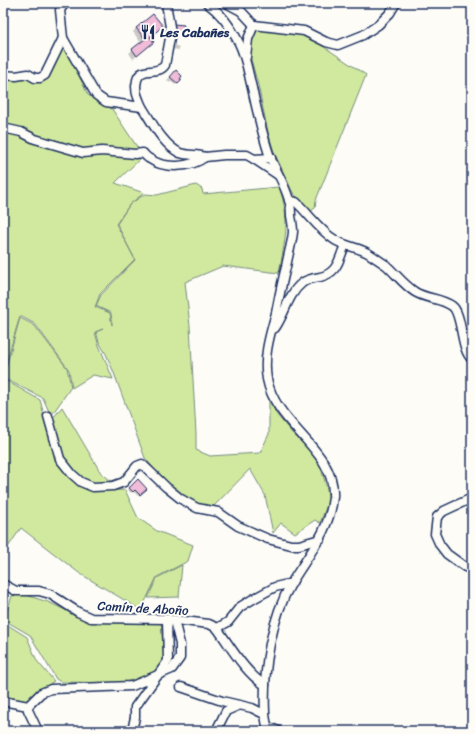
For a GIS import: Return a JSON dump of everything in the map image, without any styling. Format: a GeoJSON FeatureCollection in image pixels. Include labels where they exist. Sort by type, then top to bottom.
{"type":"FeatureCollection","features":[{"type":"Feature","properties":{"kind":"street"},"geometry":{"type":"LineString","coordinates":[[65,3],[60,10],[63,38],[96,95],[106,102],[142,107]]}},
{"type":"Feature","properties":{"kind":"street"},"geometry":{"type":"LineString","coordinates":[[166,3],[171,33],[165,65],[160,70],[141,72],[138,76],[135,86],[136,93],[142,107],[163,138],[179,152],[188,155],[199,155],[205,157],[246,155],[254,158],[279,176]]}},
{"type":"Feature","properties":{"kind":"street"},"geometry":{"type":"LineString","coordinates":[[207,3],[216,10],[228,25],[246,58],[260,123],[271,158],[289,200],[293,229],[269,336],[266,366],[268,382],[273,399],[293,427],[319,455],[328,470],[333,488],[330,515],[320,539],[292,583],[279,611],[271,636],[265,685],[264,714],[268,728],[278,731]]}},
{"type":"Feature","properties":{"kind":"street"},"geometry":{"type":"LineString","coordinates":[[226,3],[242,12],[254,25],[304,31],[326,42],[338,45],[363,35],[378,25],[390,13],[396,3]]}},
{"type":"Feature","properties":{"kind":"street"},"geometry":{"type":"LineString","coordinates":[[242,12],[245,3]]}},
{"type":"Feature","properties":{"kind":"street"},"geometry":{"type":"LineString","coordinates":[[246,58],[248,39],[254,25]]}},
{"type":"Feature","properties":{"kind":"street"},"geometry":{"type":"LineString","coordinates":[[3,75],[16,76],[28,74],[35,78],[40,78],[45,75],[63,38]]}},
{"type":"Feature","properties":{"kind":"street"},"geometry":{"type":"LineString","coordinates":[[3,128],[21,132],[35,139],[84,153],[102,151],[135,154],[143,153],[150,160],[172,166],[180,166],[200,161],[205,157]]}},
{"type":"Feature","properties":{"kind":"street"},"geometry":{"type":"LineString","coordinates":[[254,158],[271,158]]}},
{"type":"Feature","properties":{"kind":"street"},"geometry":{"type":"LineString","coordinates":[[289,200],[296,202],[323,231],[336,241],[366,251],[386,265],[407,286],[417,293],[454,307],[467,351],[472,359]]}},
{"type":"Feature","properties":{"kind":"street"},"geometry":{"type":"LineString","coordinates":[[269,336],[298,287],[309,279],[327,274],[333,270],[338,264],[345,245]]}},
{"type":"Feature","properties":{"kind":"street"},"geometry":{"type":"LineString","coordinates":[[48,416],[60,459],[72,474],[81,482],[93,487],[113,486],[124,482],[137,466],[142,464],[180,500],[197,508],[218,512],[238,526],[268,539],[291,545],[299,545],[320,539]]}},
{"type":"Feature","properties":{"kind":"street"},"geometry":{"type":"LineString","coordinates":[[472,498],[444,511],[437,517],[435,534],[440,545],[447,554],[465,567],[472,569]]}},
{"type":"Feature","properties":{"kind":"street"},"geometry":{"type":"LineString","coordinates":[[265,685],[258,681],[217,628],[228,622],[240,607],[253,599],[275,587],[292,583]]}},
{"type":"Feature","properties":{"kind":"street","name":"Camín de Aboño"},"geometry":{"type":"LineString","coordinates":[[3,584],[16,591],[39,591],[50,594],[78,612],[91,618],[171,620],[210,624],[217,628]]}},
{"type":"Feature","properties":{"kind":"street"},"geometry":{"type":"LineString","coordinates":[[132,731],[135,717],[135,707],[168,660],[171,620]]}},
{"type":"Feature","properties":{"kind":"street"},"geometry":{"type":"LineString","coordinates":[[28,706],[41,693],[51,689],[132,686],[172,669],[180,658],[180,644],[171,620]]}},
{"type":"Feature","properties":{"kind":"street"},"geometry":{"type":"LineString","coordinates":[[181,687],[222,701],[240,704],[264,714]]}},
{"type":"Feature","properties":{"kind":"street"},"geometry":{"type":"LineString","coordinates":[[3,701],[28,706]]}},
{"type":"Feature","properties":{"kind":"street"},"geometry":{"type":"LineString","coordinates":[[216,731],[226,710],[240,704]]}},
{"type":"Feature","properties":{"kind":"street"},"geometry":{"type":"LineString","coordinates":[[28,706],[28,710],[38,731]]}},
{"type":"Feature","properties":{"kind":"green space"},"geometry":{"type":"Polygon","coordinates":[[[258,29],[301,34],[317,42],[366,75],[316,200],[315,208],[311,211],[293,193],[274,152],[268,132],[249,52],[253,33],[258,29]]]}},
{"type":"Feature","properties":{"kind":"green space"},"geometry":{"type":"Polygon","coordinates":[[[64,44],[88,95],[112,109],[143,156],[115,183],[144,193],[130,204],[145,194],[157,195],[196,185],[202,189],[203,194],[279,187],[285,210],[286,230],[279,273],[223,266],[185,282],[190,326],[196,450],[210,456],[260,453],[269,434],[269,399],[277,415],[292,433],[310,450],[320,465],[329,500],[320,523],[315,520],[295,533],[281,523],[273,533],[265,495],[250,469],[213,507],[195,505],[174,493],[145,458],[114,373],[99,342],[96,332],[103,329],[95,332],[113,379],[93,375],[72,388],[69,370],[35,324],[20,316],[3,373],[3,76],[28,75],[37,81],[64,44]],[[130,204],[116,224],[129,247],[117,224],[130,204]],[[135,259],[100,294],[95,307],[110,313],[112,325],[111,313],[96,306],[101,295],[135,259]]]}},
{"type":"Feature","properties":{"kind":"green space"},"geometry":{"type":"Polygon","coordinates":[[[20,318],[34,325],[67,368],[71,387],[51,416],[43,398],[3,378],[20,318]]]}},
{"type":"Feature","properties":{"kind":"green space"},"geometry":{"type":"Polygon","coordinates":[[[3,379],[40,400],[55,456],[73,479],[92,491],[125,490],[138,518],[157,531],[193,545],[188,561],[157,577],[141,610],[79,573],[21,528],[4,553],[3,569],[3,379]]]}},
{"type":"Feature","properties":{"kind":"green space"},"geometry":{"type":"Polygon","coordinates":[[[62,407],[101,473],[122,489],[92,490],[55,456],[53,418],[62,407]]]}},
{"type":"Feature","properties":{"kind":"green space"},"geometry":{"type":"Polygon","coordinates":[[[182,565],[179,597],[148,598],[157,578],[182,565]]]}},
{"type":"Feature","properties":{"kind":"green space"},"geometry":{"type":"Polygon","coordinates":[[[19,593],[48,602],[87,620],[161,621],[164,660],[162,665],[152,674],[122,683],[61,682],[56,679],[30,635],[4,620],[12,596],[19,593]]]}},
{"type":"Feature","properties":{"kind":"green space"},"geometry":{"type":"Polygon","coordinates":[[[3,622],[27,637],[37,661],[54,681],[36,693],[26,703],[3,697],[3,622]]]}},
{"type":"Feature","properties":{"kind":"building","name":"Les Cabañes"},"geometry":{"type":"Polygon","coordinates":[[[153,14],[163,26],[150,37],[154,42],[137,56],[132,49],[145,39],[136,28],[153,14]]]}},
{"type":"Feature","properties":{"kind":"building"},"geometry":{"type":"Polygon","coordinates":[[[174,24],[184,25],[183,33],[173,31],[174,24]]]}},
{"type":"Feature","properties":{"kind":"building"},"geometry":{"type":"Polygon","coordinates":[[[176,70],[182,76],[180,79],[182,80],[178,84],[170,77],[176,70]]]}},
{"type":"Feature","properties":{"kind":"building"},"geometry":{"type":"Polygon","coordinates":[[[138,479],[147,489],[140,495],[135,490],[133,492],[129,488],[138,479]]]}},
{"type":"Feature","properties":{"kind":"place","name":"Les Cabañes"},"geometry":{"type":"Point","coordinates":[148,32]}}]}
